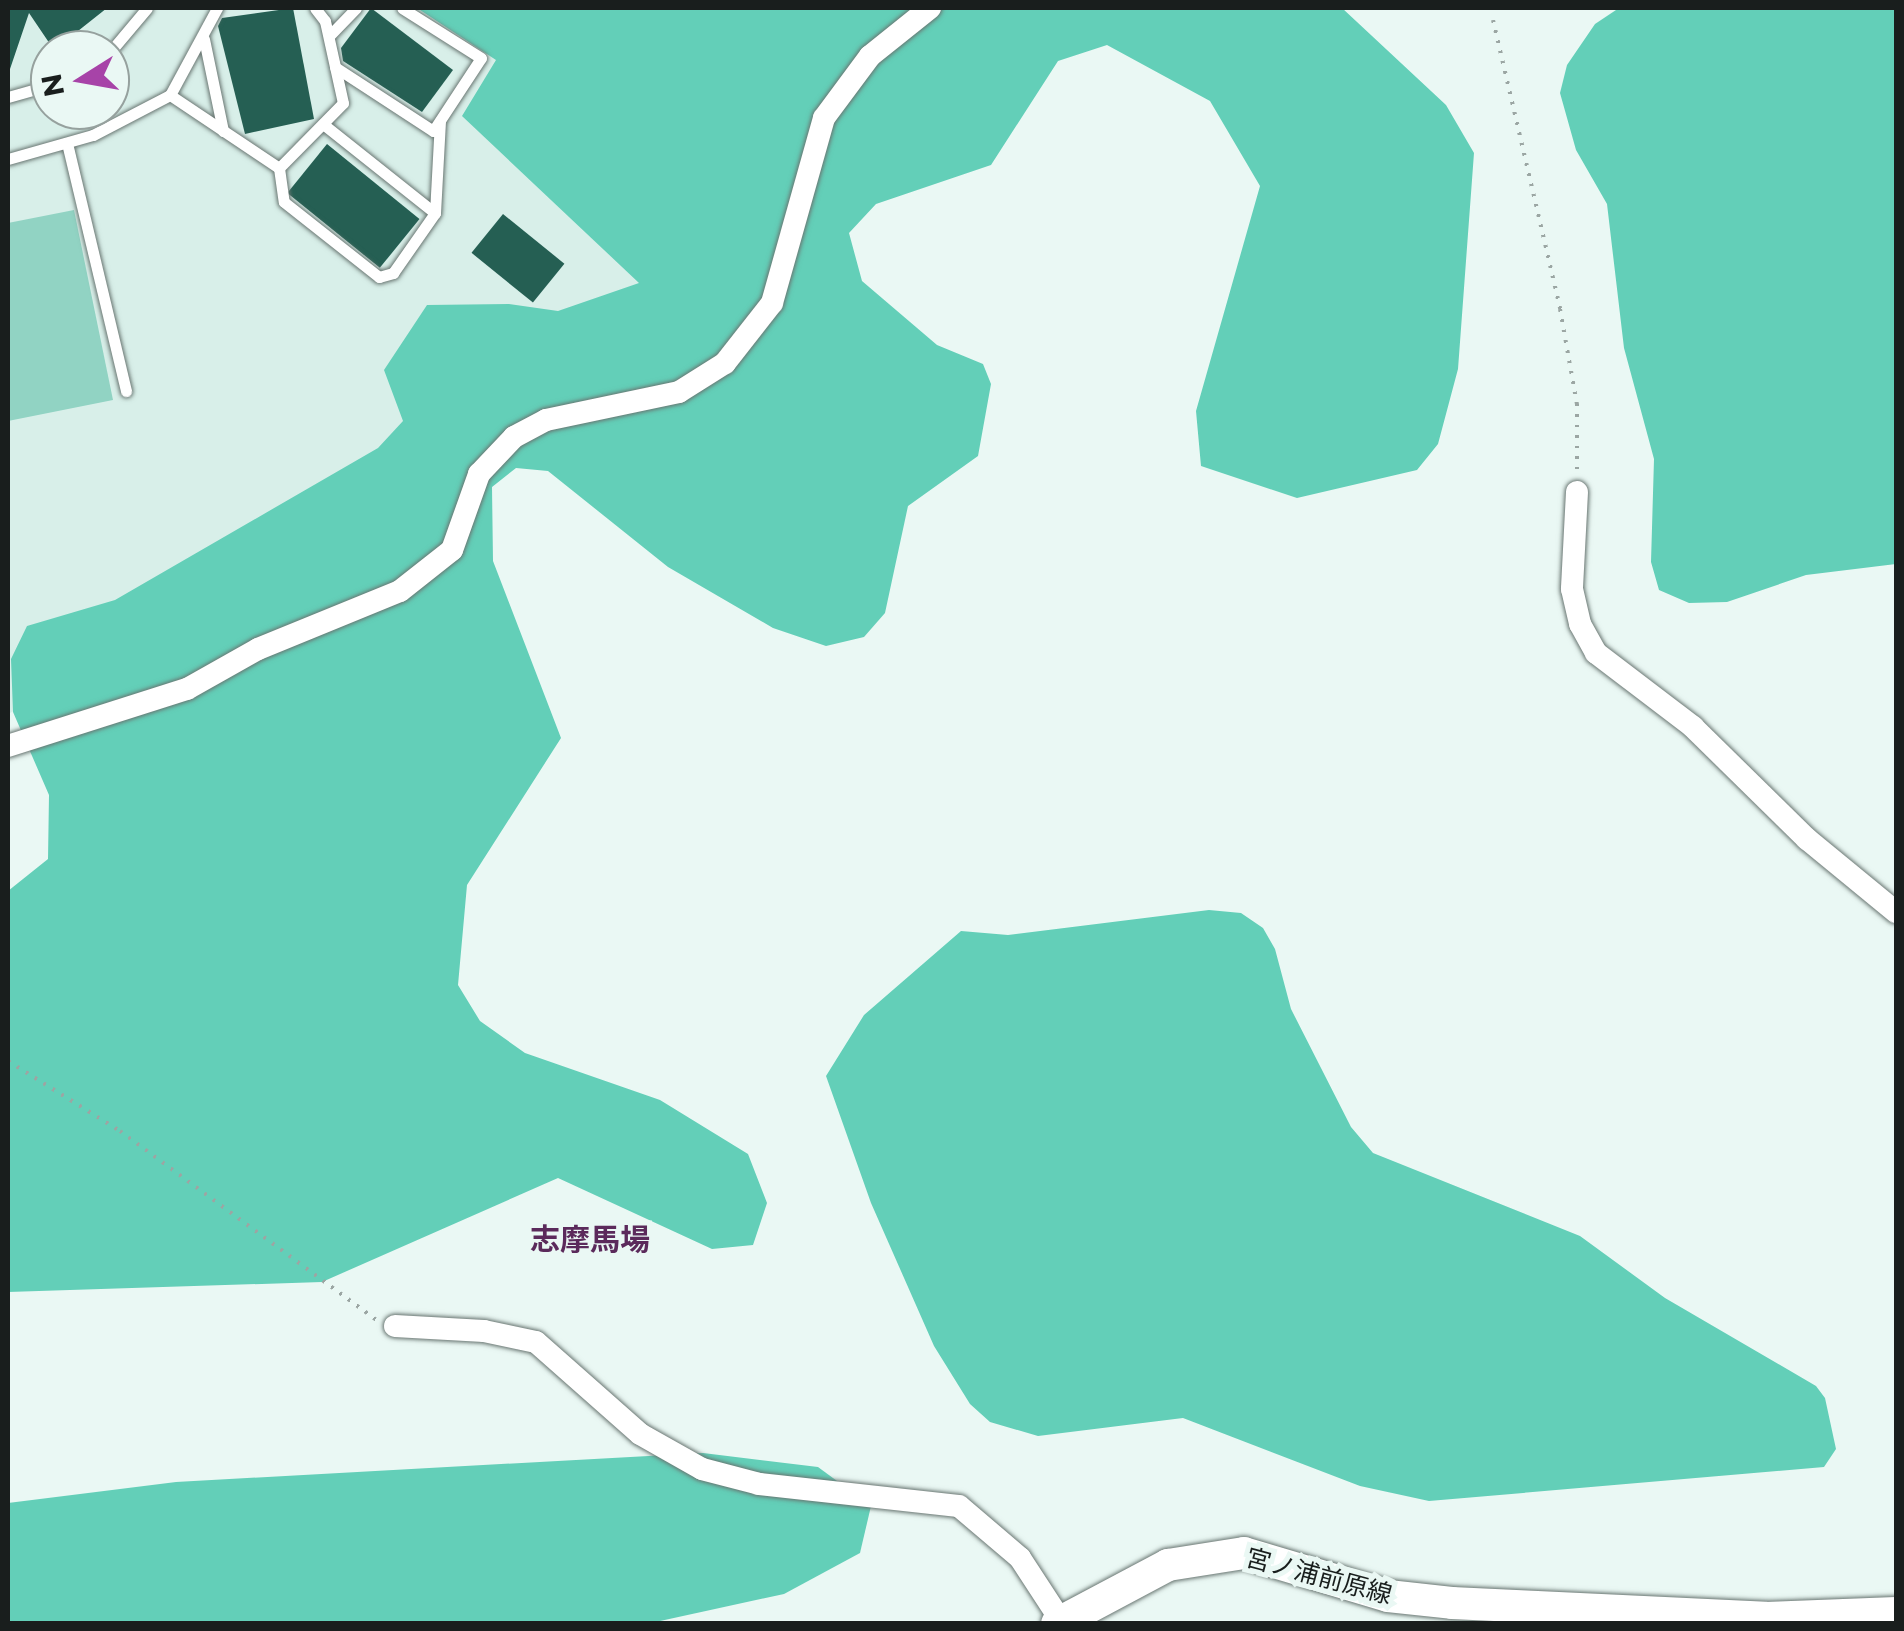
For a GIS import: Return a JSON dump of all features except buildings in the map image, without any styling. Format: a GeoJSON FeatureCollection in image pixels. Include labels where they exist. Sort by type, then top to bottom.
{"type":"FeatureCollection","features":[{"type":"Feature","properties":{"kind":"main road","name":"宮ノ浦前原線"},"geometry":{"type":"LineString","coordinates":[[1059,1622],[1168,1565],[1244,1553],[1388,1596],[1562,1616],[1766,1618],[1896,1612]]}},
{"type":"Feature","properties":{"kind":"street"},"geometry":{"type":"LineString","coordinates":[[8,746],[187,689],[258,648],[400,590],[452,550],[480,474],[514,437],[546,420],[678,392],[725,364],[772,302],[824,118],[870,56],[930,8]]}},
{"type":"Feature","properties":{"kind":"street"},"geometry":{"type":"LineString","coordinates":[[1576,492],[1572,590],[1580,624],[1596,652],[1693,726],[1808,839],[1896,912]]}},
{"type":"Feature","properties":{"kind":"street"},"geometry":{"type":"LineString","coordinates":[[395,1326],[484,1331],[536,1342],[640,1434],[702,1469],[759,1484],[959,1506],[1020,1558],[1059,1622]]}},
{"type":"Feature","properties":{"kind":"lane"},"geometry":{"type":"LineString","coordinates":[[128,30],[147,8]]}},
{"type":"Feature","properties":{"kind":"lane"},"geometry":{"type":"LineString","coordinates":[[8,159],[67,143],[170,94],[204,40],[216,8]]}},
{"type":"Feature","properties":{"kind":"lane"},"geometry":{"type":"LineString","coordinates":[[280,168],[343,103],[328,36],[315,8]]}},
{"type":"Feature","properties":{"kind":"lane"},"geometry":{"type":"LineString","coordinates":[[328,36],[356,8]]}},
{"type":"Feature","properties":{"kind":"lane"},"geometry":{"type":"LineString","coordinates":[[335,67],[433,131],[481,58],[402,8]]}},
{"type":"Feature","properties":{"kind":"lane"},"geometry":{"type":"LineString","coordinates":[[204,40],[223,131]]}},
{"type":"Feature","properties":{"kind":"lane"},"geometry":{"type":"LineString","coordinates":[[170,94],[280,168]]}},
{"type":"Feature","properties":{"kind":"lane"},"geometry":{"type":"LineString","coordinates":[[280,168],[284,202],[379,277],[393,273],[435,212],[440,121]]}},
{"type":"Feature","properties":{"kind":"lane"},"geometry":{"type":"LineString","coordinates":[[323,124],[435,212]]}},
{"type":"Feature","properties":{"kind":"lane"},"geometry":{"type":"LineString","coordinates":[[67,143],[126,392]]}},
{"type":"Feature","properties":{"kind":"path"},"geometry":{"type":"LineString","coordinates":[[1492,20],[1560,309],[1576,404],[1576,492]]}},
{"type":"Feature","properties":{"kind":"path"},"geometry":{"type":"LineString","coordinates":[[8,1061],[120,1131],[356,1309],[395,1326]]}},
{"type":"Feature","properties":{"kind":"shaded area"},"geometry":{"type":"Polygon","coordinates":[[[8,8],[880,8],[582,418],[8,714],[8,8]]]}},
{"type":"Feature","properties":{"kind":"green space"},"geometry":{"type":"Polygon","coordinates":[[[417,8],[1342,8],[1446,105],[1474,153],[1458,369],[1438,444],[1417,470],[1297,498],[1201,466],[1196,411],[1260,186],[1210,101],[1107,45],[1058,61],[991,165],[876,204],[849,233],[862,281],[937,345],[983,364],[991,384],[978,456],[908,506],[885,613],[864,637],[826,646],[773,628],[668,567],[548,471],[516,468],[492,487],[493,561],[561,738],[467,885],[458,985],[480,1021],[525,1053],[660,1100],[748,1154],[767,1203],[753,1245],[712,1249],[558,1178],[322,1282],[8,1292],[8,891],[48,859],[49,795],[13,712],[11,659],[27,626],[115,600],[378,448],[403,421],[384,370],[427,305],[509,304],[558,311],[639,283],[462,116],[496,60],[417,8]]]}},
{"type":"Feature","properties":{"kind":"green space"},"geometry":{"type":"Polygon","coordinates":[[[1619,8],[1896,8],[1896,564],[1806,575],[1727,602],[1689,603],[1659,590],[1651,562],[1654,459],[1624,348],[1607,204],[1576,150],[1560,93],[1567,65],[1595,24],[1619,8]]]}},
{"type":"Feature","properties":{"kind":"green space"},"geometry":{"type":"Polygon","coordinates":[[[74,210],[113,400],[8,421],[8,223],[74,210]]]}},
{"type":"Feature","properties":{"kind":"green space"},"geometry":{"type":"Polygon","coordinates":[[[1209,910],[1241,913],[1263,928],[1275,949],[1291,1009],[1351,1127],[1373,1153],[1580,1236],[1665,1298],[1816,1386],[1825,1398],[1836,1449],[1824,1467],[1429,1501],[1360,1486],[1183,1418],[1038,1436],[990,1422],[970,1404],[934,1346],[871,1203],[826,1076],[864,1015],[961,931],[1008,935],[1209,910]]]}},
{"type":"Feature","properties":{"kind":"green space"},"geometry":{"type":"Polygon","coordinates":[[[703,1453],[818,1467],[871,1506],[860,1553],[784,1594],[651,1623],[8,1624],[8,1503],[176,1482],[703,1453]]]}},
{"type":"Feature","properties":{"kind":"district","name":"志摩馬場"},"geometry":{"type":"Point","coordinates":[590,1240]}}]}
